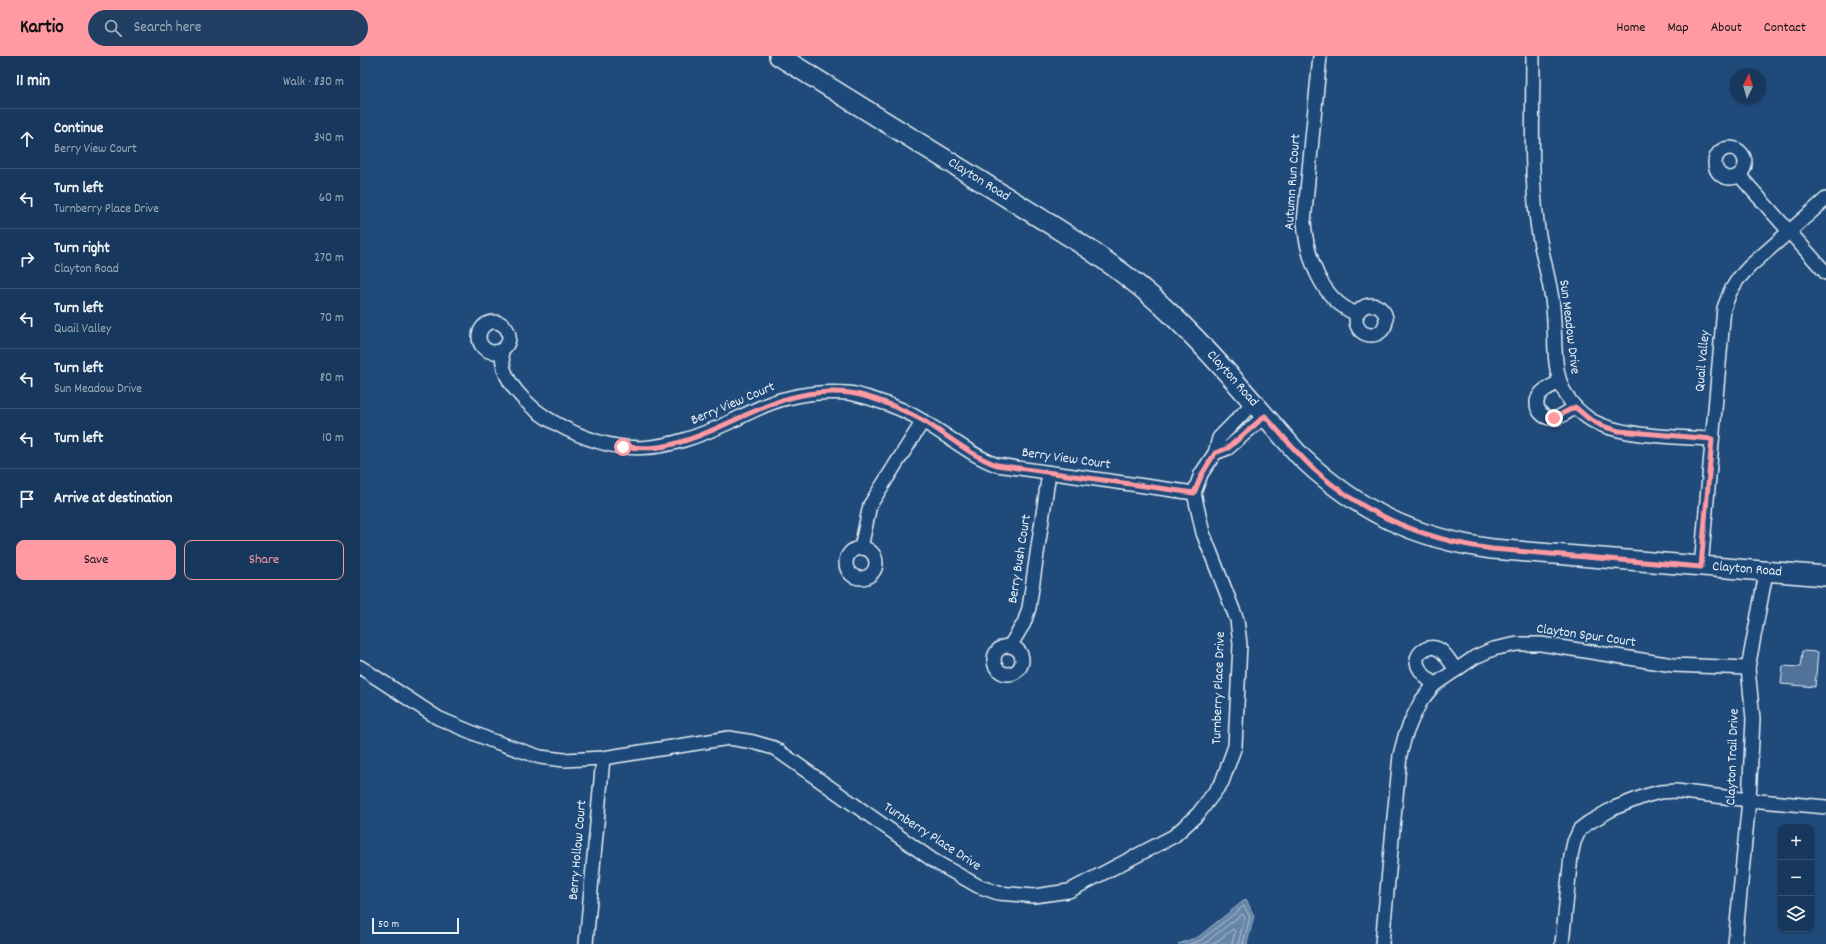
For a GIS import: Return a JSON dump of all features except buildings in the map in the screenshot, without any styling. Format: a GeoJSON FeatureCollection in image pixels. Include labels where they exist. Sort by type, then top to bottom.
{"type":"FeatureCollection","features":[{"type":"Feature","properties":{"kind":"main road","name":"Clayton Road"},"geometry":{"type":"LineString","coordinates":[[779,56],[1106,260],[1172,315],[1301,457],[1333,486],[1382,517],[1429,536],[1492,549],[1826,576]]}},
{"type":"Feature","properties":{"kind":"street","name":"Autumn Run Court"},"geometry":{"type":"LineString","coordinates":[[1320,56],[1304,222],[1306,238],[1309,254],[1323,283],[1332,297],[1343,308],[1357,314]]}},
{"type":"Feature","properties":{"kind":"street","name":"Sun Meadow Drive"},"geometry":{"type":"LineString","coordinates":[[1533,56],[1534,189],[1536,221],[1552,296],[1554,310],[1555,360],[1560,382],[1575,407],[1588,418],[1602,426],[1619,431],[1712,439]]}},
{"type":"Feature","properties":{"kind":"street"},"geometry":{"type":"LineString","coordinates":[[1739,175],[1826,273]]}},
{"type":"Feature","properties":{"kind":"street","name":"Quail Valley"},"geometry":{"type":"LineString","coordinates":[[1701,567],[1724,308],[1738,279],[1750,266],[1826,198]]}},
{"type":"Feature","properties":{"kind":"street","name":"Berry View Court"},"geometry":{"type":"LineString","coordinates":[[501,351],[504,370],[513,385],[529,404],[547,418],[565,428],[591,440],[610,445],[644,448],[664,446],[700,436],[766,405],[788,398],[808,394],[850,393],[890,405],[923,421],[981,459],[997,465],[1194,493]]}},
{"type":"Feature","properties":{"kind":"street"},"geometry":{"type":"LineString","coordinates":[[1560,382],[1542,392],[1537,400],[1538,409],[1544,417],[1554,418],[1575,407]]}},
{"type":"Feature","properties":{"kind":"street"},"geometry":{"type":"LineString","coordinates":[[1194,493],[1202,474],[1215,453],[1228,448],[1259,410]]}},
{"type":"Feature","properties":{"kind":"street"},"geometry":{"type":"LineString","coordinates":[[862,548],[870,505],[923,421]]}},
{"type":"Feature","properties":{"kind":"street","name":"Berry Bush Court"},"geometry":{"type":"LineString","coordinates":[[1010,646],[1024,623],[1029,608],[1049,473]]}},
{"type":"Feature","properties":{"kind":"street","name":"Turnberry Place Drive"},"geometry":{"type":"LineString","coordinates":[[360,667],[438,718],[490,740],[546,758],[564,760],[602,758],[729,738],[753,742],[774,748],[934,861],[978,886],[998,893],[1034,896],[1069,891],[1174,836],[1202,809],[1222,782],[1235,746],[1240,644],[1237,620],[1203,533],[1194,493]]}},
{"type":"Feature","properties":{"kind":"street","name":"Clayton Trail Drive"},"geometry":{"type":"LineString","coordinates":[[1735,944],[1749,800],[1753,719],[1748,668],[1766,572]]}},
{"type":"Feature","properties":{"kind":"street","name":"Clayton Spur Court"},"geometry":{"type":"LineString","coordinates":[[1382,944],[1400,755],[1405,736],[1421,701],[1434,685],[1475,657],[1493,649],[1517,644],[1541,644],[1673,665],[1748,668]]}},
{"type":"Feature","properties":{"kind":"street"},"geometry":{"type":"LineString","coordinates":[[1434,685],[1419,668],[1418,664],[1418,656],[1425,649],[1438,649],[1456,670]]}},
{"type":"Feature","properties":{"kind":"street","name":"Berry Hollow Court"},"geometry":{"type":"LineString","coordinates":[[586,944],[602,758]]}},
{"type":"Feature","properties":{"kind":"street"},"geometry":{"type":"LineString","coordinates":[[1562,944],[1571,856],[1574,842],[1580,829],[1614,808],[1645,796],[1660,792],[1676,791],[1749,800],[1826,807]]}},
{"type":"Feature","properties":{"kind":"water"},"geometry":{"type":"Polygon","coordinates":[[[1246,899],[1254,916],[1247,944],[1178,944],[1198,937],[1246,899]]]}},
{"type":"Feature","properties":{"kind":"route"},"geometry":{"type":"LineString","coordinates":[[623,447],[644,448],[664,446],[684,441],[700,436],[766,405],[788,398],[808,394],[850,393],[890,405],[923,421],[981,459],[997,465],[1194,493],[1202,474],[1215,453],[1228,448],[1265,416],[1301,457],[1333,486],[1370,510],[1389,520],[1429,536],[1450,542],[1492,549],[1701,567],[1712,439],[1619,431],[1602,426],[1588,418],[1575,407],[1559,417],[1554,418]]}}]}
